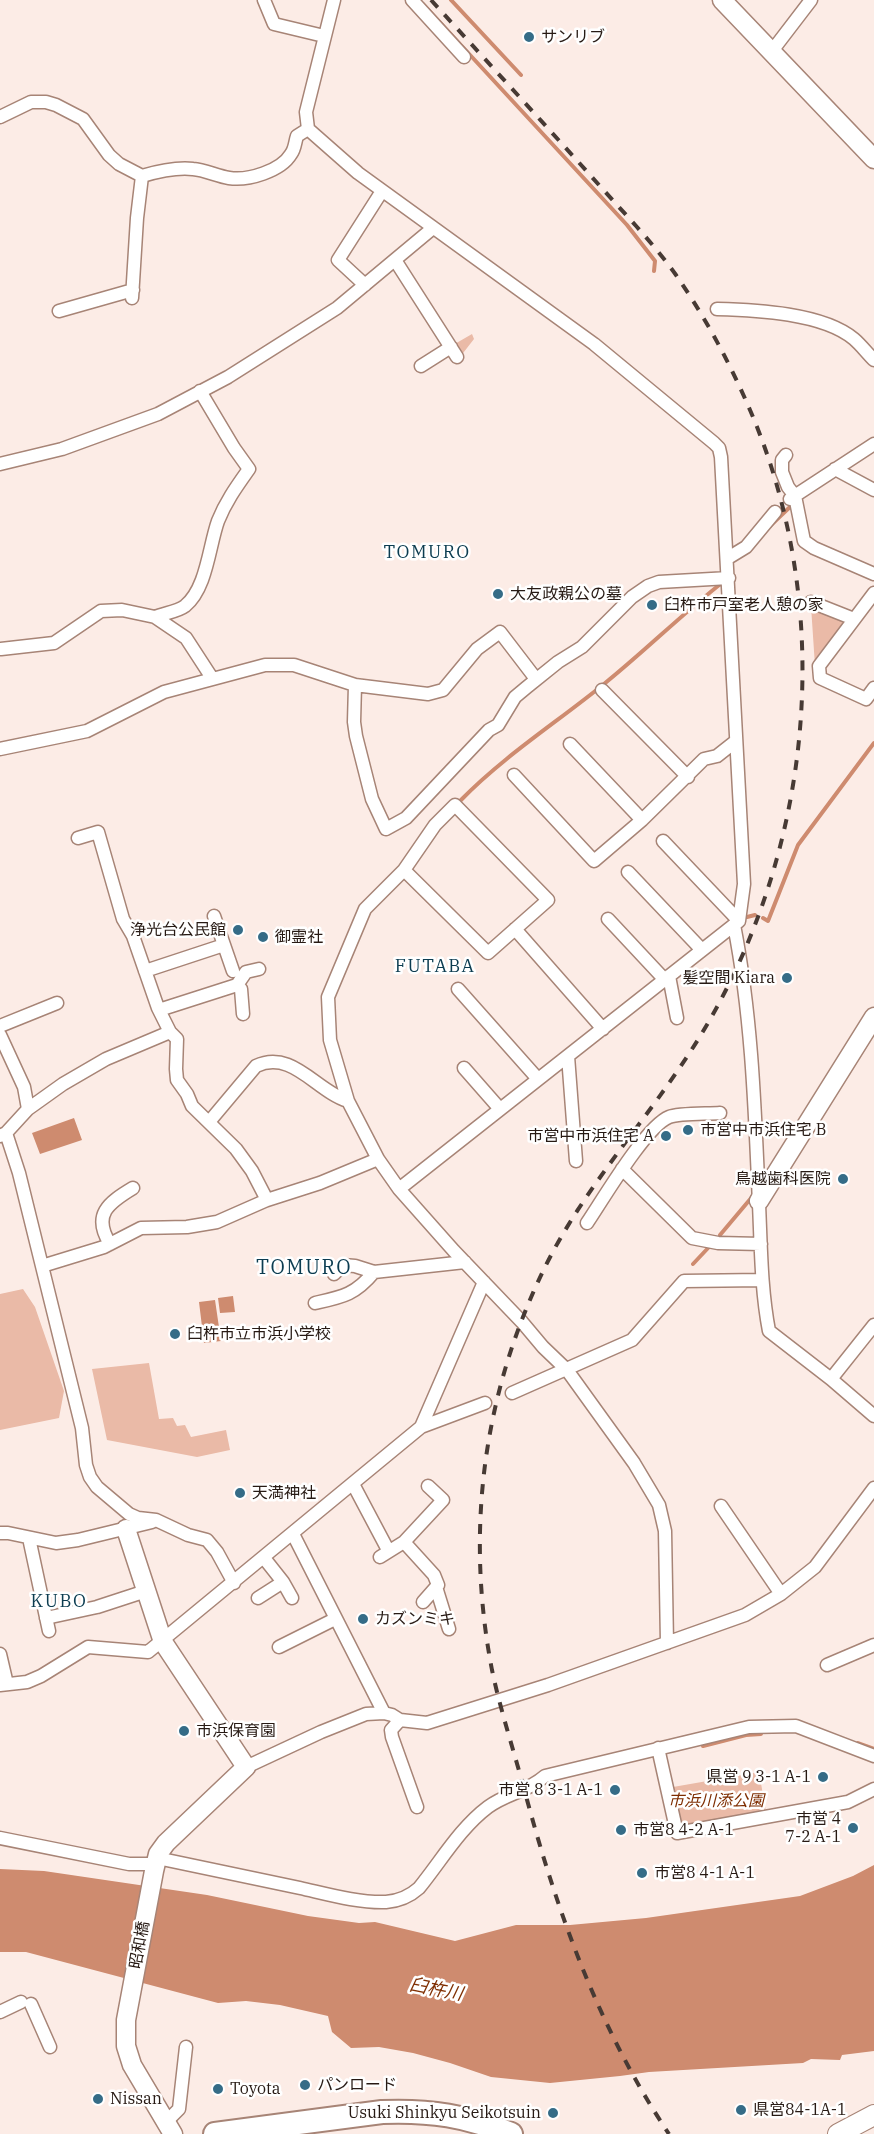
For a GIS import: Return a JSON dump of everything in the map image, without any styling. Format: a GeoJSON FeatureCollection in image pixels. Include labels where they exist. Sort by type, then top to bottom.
{"type":"FeatureCollection","features":[{"type":"Feature","properties":{"kind":"highway"},"geometry":{"type":"LineString","coordinates":[[215,2134],[404,2111],[455,2115],[512,2134]]}},
{"type":"Feature","properties":{"kind":"main road"},"geometry":{"type":"LineString","coordinates":[[838,2134],[874,2115]]}},
{"type":"Feature","properties":{"kind":"street"},"geometry":{"type":"LineString","coordinates":[[264,0],[274,24],[324,36]]}},
{"type":"Feature","properties":{"kind":"street"},"geometry":{"type":"LineString","coordinates":[[334,0],[306,112],[308,129],[358,173],[594,344],[719,448],[728,558],[744,884],[736,923],[744,976],[752,1071],[762,1280],[769,1331],[874,1416]]}},
{"type":"Feature","properties":{"kind":"street"},"geometry":{"type":"LineString","coordinates":[[412,0],[464,57]]}},
{"type":"Feature","properties":{"kind":"street"},"geometry":{"type":"LineString","coordinates":[[722,0],[874,159]]}},
{"type":"Feature","properties":{"kind":"street"},"geometry":{"type":"LineString","coordinates":[[772,51],[811,0]]}},
{"type":"Feature","properties":{"kind":"street"},"geometry":{"type":"LineString","coordinates":[[0,117],[32,102],[56,105],[83,119],[109,155],[119,164],[142,176],[181,168],[199,170],[227,178],[248,178],[268,171],[286,160],[292,153],[297,136],[308,129]]}},
{"type":"Feature","properties":{"kind":"street"},"geometry":{"type":"LineString","coordinates":[[59,312],[133,294],[142,176]]}},
{"type":"Feature","properties":{"kind":"street"},"geometry":{"type":"LineString","coordinates":[[365,285],[338,260],[382,191]]}},
{"type":"Feature","properties":{"kind":"street"},"geometry":{"type":"LineString","coordinates":[[0,464],[62,449],[158,414],[254,362],[337,308],[433,228]]}},
{"type":"Feature","properties":{"kind":"street"},"geometry":{"type":"LineString","coordinates":[[395,260],[454,352],[421,366]]}},
{"type":"Feature","properties":{"kind":"street"},"geometry":{"type":"LineString","coordinates":[[717,309],[777,313],[830,326],[854,339],[874,360]]}},
{"type":"Feature","properties":{"kind":"street"},"geometry":{"type":"LineString","coordinates":[[154,617],[182,608],[193,595],[206,567],[219,520],[230,494],[249,469],[200,391]]}},
{"type":"Feature","properties":{"kind":"street"},"geometry":{"type":"LineString","coordinates":[[792,498],[839,471],[874,444]]}},
{"type":"Feature","properties":{"kind":"street"},"geometry":{"type":"LineString","coordinates":[[786,455],[782,460],[783,472],[806,544],[874,574]]}},
{"type":"Feature","properties":{"kind":"street"},"geometry":{"type":"LineString","coordinates":[[839,471],[874,490]]}},
{"type":"Feature","properties":{"kind":"street"},"geometry":{"type":"LineString","coordinates":[[728,558],[746,547],[775,512]]}},
{"type":"Feature","properties":{"kind":"street"},"geometry":{"type":"LineString","coordinates":[[355,685],[356,736],[372,799],[386,829],[406,818],[419,806],[489,730],[498,725],[515,697],[536,679],[582,647],[608,619],[648,586],[659,582],[729,578]]}},
{"type":"Feature","properties":{"kind":"street"},"geometry":{"type":"LineString","coordinates":[[874,593],[819,666],[820,678],[866,699],[874,688]]}},
{"type":"Feature","properties":{"kind":"street"},"geometry":{"type":"LineString","coordinates":[[811,602],[854,619]]}},
{"type":"Feature","properties":{"kind":"street"},"geometry":{"type":"LineString","coordinates":[[1,649],[54,643],[101,611],[122,610],[154,617],[186,638],[212,678]]}},
{"type":"Feature","properties":{"kind":"street"},"geometry":{"type":"LineString","coordinates":[[0,748],[87,731],[154,696],[265,664],[282,663],[314,670],[355,685],[428,694],[443,690],[477,650],[500,632],[536,679]]}},
{"type":"Feature","properties":{"kind":"street"},"geometry":{"type":"LineString","coordinates":[[602,690],[688,777]]}},
{"type":"Feature","properties":{"kind":"street"},"geometry":{"type":"LineString","coordinates":[[514,775],[594,861],[642,820],[704,759],[717,756],[736,741]]}},
{"type":"Feature","properties":{"kind":"street"},"geometry":{"type":"LineString","coordinates":[[570,744],[642,820]]}},
{"type":"Feature","properties":{"kind":"street"},"geometry":{"type":"LineString","coordinates":[[404,870],[488,953],[548,900],[455,805],[435,825],[404,870],[365,909],[328,997],[330,1040],[348,1101],[378,1159],[399,1189],[543,1347],[567,1370],[634,1463],[659,1504],[664,1531],[667,1644]]}},
{"type":"Feature","properties":{"kind":"street"},"geometry":{"type":"LineString","coordinates":[[78,838],[98,832],[123,919],[133,936],[159,1011],[170,1032],[177,1039],[177,1080],[192,1106],[236,1149],[252,1171],[267,1200]]}},
{"type":"Feature","properties":{"kind":"street"},"geometry":{"type":"LineString","coordinates":[[663,841],[736,923]]}},
{"type":"Feature","properties":{"kind":"street"},"geometry":{"type":"LineString","coordinates":[[628,872],[702,950]]}},
{"type":"Feature","properties":{"kind":"street"},"geometry":{"type":"LineString","coordinates":[[214,916],[233,971]]}},
{"type":"Feature","properties":{"kind":"street"},"geometry":{"type":"LineString","coordinates":[[608,919],[667,978],[677,1018]]}},
{"type":"Feature","properties":{"kind":"street"},"geometry":{"type":"LineString","coordinates":[[399,1189],[736,923]]}},
{"type":"Feature","properties":{"kind":"street"},"geometry":{"type":"LineString","coordinates":[[515,929],[603,1029]]}},
{"type":"Feature","properties":{"kind":"street"},"geometry":{"type":"LineString","coordinates":[[145,972],[224,945]]}},
{"type":"Feature","properties":{"kind":"street"},"geometry":{"type":"LineString","coordinates":[[159,1011],[237,985],[246,972],[259,969]]}},
{"type":"Feature","properties":{"kind":"street"},"geometry":{"type":"LineString","coordinates":[[237,985],[241,989],[243,1014]]}},
{"type":"Feature","properties":{"kind":"street"},"geometry":{"type":"LineString","coordinates":[[458,989],[538,1079]]}},
{"type":"Feature","properties":{"kind":"street"},"geometry":{"type":"LineString","coordinates":[[0,1026],[57,1003]]}},
{"type":"Feature","properties":{"kind":"street"},"geometry":{"type":"LineString","coordinates":[[759,1202],[874,1017]]}},
{"type":"Feature","properties":{"kind":"street"},"geometry":{"type":"LineString","coordinates":[[170,1032],[106,1059],[63,1084],[28,1109],[3,1135],[19,1173],[82,1428],[86,1465],[90,1477],[97,1487],[129,1515],[156,1520],[188,1535],[207,1540],[217,1552],[234,1582]]}},
{"type":"Feature","properties":{"kind":"street"},"geometry":{"type":"LineString","coordinates":[[0,1035],[24,1088],[28,1109]]}},
{"type":"Feature","properties":{"kind":"street"},"geometry":{"type":"LineString","coordinates":[[568,1056],[576,1161]]}},
{"type":"Feature","properties":{"kind":"street"},"geometry":{"type":"LineString","coordinates":[[209,1122],[256,1066],[265,1062],[285,1063],[348,1101]]}},
{"type":"Feature","properties":{"kind":"street"},"geometry":{"type":"LineString","coordinates":[[464,1068],[500,1109]]}},
{"type":"Feature","properties":{"kind":"street"},"geometry":{"type":"LineString","coordinates":[[587,1223],[622,1169],[656,1125],[669,1117],[720,1113]]}},
{"type":"Feature","properties":{"kind":"street"},"geometry":{"type":"LineString","coordinates":[[42,1266],[82,1255],[141,1228],[187,1227],[217,1222],[267,1200],[320,1184],[378,1159]]}},
{"type":"Feature","properties":{"kind":"street"},"geometry":{"type":"LineString","coordinates":[[622,1169],[692,1238],[718,1243],[761,1244]]}},
{"type":"Feature","properties":{"kind":"street"},"geometry":{"type":"LineString","coordinates":[[110,1244],[102,1230],[102,1223],[110,1202],[133,1188]]}},
{"type":"Feature","properties":{"kind":"street"},"geometry":{"type":"LineString","coordinates":[[334,1274],[343,1265],[374,1272],[465,1262]]}},
{"type":"Feature","properties":{"kind":"street"},"geometry":{"type":"LineString","coordinates":[[315,1303],[351,1294],[374,1272]]}},
{"type":"Feature","properties":{"kind":"street"},"geometry":{"type":"LineString","coordinates":[[512,1393],[632,1340],[684,1281],[762,1280]]}},
{"type":"Feature","properties":{"kind":"street"},"geometry":{"type":"LineString","coordinates":[[421,1427],[484,1282]]}},
{"type":"Feature","properties":{"kind":"street"},"geometry":{"type":"LineString","coordinates":[[831,1379],[874,1325]]}},
{"type":"Feature","properties":{"kind":"street"},"geometry":{"type":"LineString","coordinates":[[0,1654],[3,1685],[27,1682],[41,1676],[88,1647],[148,1652],[163,1642],[421,1427],[485,1403]]}},
{"type":"Feature","properties":{"kind":"street"},"geometry":{"type":"LineString","coordinates":[[353,1484],[384,1554],[404,1542],[443,1500],[428,1486]]}},
{"type":"Feature","properties":{"kind":"street"},"geometry":{"type":"LineString","coordinates":[[155,1864],[166,1843],[246,1767],[321,1732],[366,1714],[384,1713],[400,1720],[427,1723],[667,1644],[745,1615],[781,1594],[815,1567],[874,1488]]}},
{"type":"Feature","properties":{"kind":"street"},"geometry":{"type":"LineString","coordinates":[[720,1506],[781,1594]]}},
{"type":"Feature","properties":{"kind":"street"},"geometry":{"type":"LineString","coordinates":[[0,1533],[56,1543],[126,1529],[156,1520]]}},
{"type":"Feature","properties":{"kind":"street"},"geometry":{"type":"LineString","coordinates":[[126,1529],[163,1642],[246,1767]]}},
{"type":"Feature","properties":{"kind":"street"},"geometry":{"type":"LineString","coordinates":[[293,1534],[384,1713]]}},
{"type":"Feature","properties":{"kind":"street"},"geometry":{"type":"LineString","coordinates":[[29,1539],[49,1631]]}},
{"type":"Feature","properties":{"kind":"street"},"geometry":{"type":"LineString","coordinates":[[404,1542],[434,1575],[449,1629]]}},
{"type":"Feature","properties":{"kind":"street"},"geometry":{"type":"LineString","coordinates":[[264,1558],[283,1582],[292,1598]]}},
{"type":"Feature","properties":{"kind":"street"},"geometry":{"type":"LineString","coordinates":[[258,1598],[283,1582]]}},
{"type":"Feature","properties":{"kind":"street"},"geometry":{"type":"LineString","coordinates":[[423,1602],[436,1587]]}},
{"type":"Feature","properties":{"kind":"street"},"geometry":{"type":"LineString","coordinates":[[46,1618],[97,1607],[146,1591]]}},
{"type":"Feature","properties":{"kind":"street"},"geometry":{"type":"LineString","coordinates":[[279,1647],[335,1619]]}},
{"type":"Feature","properties":{"kind":"street"},"geometry":{"type":"LineString","coordinates":[[827,1665],[874,1645]]}},
{"type":"Feature","properties":{"kind":"street"},"geometry":{"type":"LineString","coordinates":[[400,1720],[391,1730],[392,1737],[417,1807]]}},
{"type":"Feature","properties":{"kind":"street"},"geometry":{"type":"LineString","coordinates":[[0,1838],[129,1864],[155,1864],[372,1901],[402,1899],[411,1895],[418,1888],[480,1814],[502,1799],[533,1786],[545,1776],[748,1727],[796,1726],[874,1756]]}},
{"type":"Feature","properties":{"kind":"street"},"geometry":{"type":"LineString","coordinates":[[658,1748],[677,1833],[848,1802],[874,1789]]}},
{"type":"Feature","properties":{"kind":"street","name":"昭和橋"},"geometry":{"type":"LineString","coordinates":[[155,1864],[126,2020],[128,2056],[170,2128]]}},
{"type":"Feature","properties":{"kind":"street"},"geometry":{"type":"LineString","coordinates":[[0,2012],[26,2003],[50,2047]]}},
{"type":"Feature","properties":{"kind":"street"},"geometry":{"type":"LineString","coordinates":[[170,2128],[179,2109],[186,2047]]}},
{"type":"Feature","properties":{"kind":"green space"},"geometry":{"type":"Polygon","coordinates":[[[472,334],[474,339],[460,357],[453,345],[472,334]]]}},
{"type":"Feature","properties":{"kind":"green space"},"geometry":{"type":"Polygon","coordinates":[[[811,606],[844,620],[845,626],[815,666],[811,606]]]}},
{"type":"Feature","properties":{"kind":"green space"},"geometry":{"type":"Polygon","coordinates":[[[23,1289],[35,1307],[64,1391],[59,1418],[0,1430],[0,1294],[23,1289]]]}},
{"type":"Feature","properties":{"kind":"green space"},"geometry":{"type":"Polygon","coordinates":[[[149,1363],[159,1419],[173,1418],[177,1426],[185,1425],[191,1437],[226,1430],[230,1450],[197,1457],[107,1440],[92,1369],[149,1363]]]}},
{"type":"Feature","properties":{"kind":"green space","name":"市浜川添公園"},"geometry":{"type":"Polygon","coordinates":[[[759,1772],[766,1812],[681,1827],[673,1787],[759,1772]]]}},
{"type":"Feature","properties":{"kind":"water"},"geometry":{"type":"Polygon","coordinates":[[[74,1118],[82,1140],[40,1154],[32,1133],[74,1118]]]}},
{"type":"Feature","properties":{"kind":"water"},"geometry":{"type":"Polygon","coordinates":[[[233,1296],[235,1312],[220,1313],[218,1298],[233,1296]]]}},
{"type":"Feature","properties":{"kind":"water"},"geometry":{"type":"Polygon","coordinates":[[[215,1300],[221,1341],[204,1343],[199,1302],[215,1300]]]}},
{"type":"Feature","properties":{"kind":"water","name":"臼杵川"},"geometry":{"type":"Polygon","coordinates":[[[874,1865],[874,2051],[842,2055],[840,2060],[811,2059],[803,2063],[649,2072],[550,2083],[491,2077],[413,2053],[379,2047],[351,2048],[332,2032],[328,2016],[280,2005],[246,2001],[218,2003],[26,1952],[0,1952],[0,1869],[44,1871],[207,1895],[308,1916],[359,1923],[375,1922],[455,1941],[516,1925],[570,1925],[646,1918],[800,1896],[853,1876],[874,1865]]]}},
{"type":"Feature","properties":{"kind":"waterway"},"geometry":{"type":"LineString","coordinates":[[451,0],[521,75]]}},
{"type":"Feature","properties":{"kind":"waterway"},"geometry":{"type":"LineString","coordinates":[[423,4],[627,225],[655,261],[654,271]]}},
{"type":"Feature","properties":{"kind":"waterway"},"geometry":{"type":"LineString","coordinates":[[770,526],[791,506]]}},
{"type":"Feature","properties":{"kind":"waterway"},"geometry":{"type":"LineString","coordinates":[[461,800],[495,769],[604,684],[723,582]]}},
{"type":"Feature","properties":{"kind":"waterway"},"geometry":{"type":"LineString","coordinates":[[763,918],[768,921],[798,845],[874,743]]}},
{"type":"Feature","properties":{"kind":"waterway"},"geometry":{"type":"LineString","coordinates":[[747,917],[755,915]]}},
{"type":"Feature","properties":{"kind":"waterway"},"geometry":{"type":"LineString","coordinates":[[720,1235],[752,1197]]}},
{"type":"Feature","properties":{"kind":"waterway"},"geometry":{"type":"LineString","coordinates":[[693,1264],[709,1247]]}},
{"type":"Feature","properties":{"kind":"waterway"},"geometry":{"type":"LineString","coordinates":[[703,1746],[746,1735],[761,1734]]}},
{"type":"Feature","properties":{"kind":"waterway"},"geometry":{"type":"LineString","coordinates":[[858,1743],[874,1749]]}},
{"type":"Feature","properties":{"kind":"railway"},"geometry":{"type":"LineString","coordinates":[[431,0],[646,237],[687,291],[716,341],[750,410],[777,487],[795,567],[802,649],[800,730],[788,811],[767,890],[737,966],[699,1038],[661,1095],[580,1206],[546,1265],[524,1313],[507,1362],[494,1412],[485,1463],[480,1566],[484,1618],[492,1670],[504,1718],[552,1885],[584,1971],[622,2054],[669,2134]]}},
{"type":"Feature","properties":{"kind":"place","name":"サンリブ"},"geometry":{"type":"Point","coordinates":[529,37]}},
{"type":"Feature","properties":{"kind":"place","name":"大友政親公の墓"},"geometry":{"type":"Point","coordinates":[498,594]}},
{"type":"Feature","properties":{"kind":"place","name":"臼杵市戸室老人憩の家"},"geometry":{"type":"Point","coordinates":[652,605]}},
{"type":"Feature","properties":{"kind":"place","name":"浄光台公民館"},"geometry":{"type":"Point","coordinates":[238,930]}},
{"type":"Feature","properties":{"kind":"place","name":"御霊社"},"geometry":{"type":"Point","coordinates":[263,937]}},
{"type":"Feature","properties":{"kind":"place","name":"髪空間 Kiara"},"geometry":{"type":"Point","coordinates":[787,978]}},
{"type":"Feature","properties":{"kind":"place","name":"市営中市浜住宅 B"},"geometry":{"type":"Point","coordinates":[688,1130]}},
{"type":"Feature","properties":{"kind":"place","name":"市営中市浜住宅 A"},"geometry":{"type":"Point","coordinates":[666,1136]}},
{"type":"Feature","properties":{"kind":"place","name":"鳥越歯科医院"},"geometry":{"type":"Point","coordinates":[843,1179]}},
{"type":"Feature","properties":{"kind":"place","name":"臼杵市立市浜小学校"},"geometry":{"type":"Point","coordinates":[175,1334]}},
{"type":"Feature","properties":{"kind":"place","name":"天満神社"},"geometry":{"type":"Point","coordinates":[240,1493]}},
{"type":"Feature","properties":{"kind":"place","name":"カズンミキ"},"geometry":{"type":"Point","coordinates":[363,1619]}},
{"type":"Feature","properties":{"kind":"place","name":"市浜保育園"},"geometry":{"type":"Point","coordinates":[184,1731]}},
{"type":"Feature","properties":{"kind":"place","name":"県営 9 3-1 A-1"},"geometry":{"type":"Point","coordinates":[823,1777]}},
{"type":"Feature","properties":{"kind":"place","name":"市営 8 3-1 A-1"},"geometry":{"type":"Point","coordinates":[615,1790]}},
{"type":"Feature","properties":{"kind":"place","name":"市営 4 7-2 A-1"},"geometry":{"type":"Point","coordinates":[853,1828]}},
{"type":"Feature","properties":{"kind":"place","name":"市営8 4-2 A-1"},"geometry":{"type":"Point","coordinates":[621,1830]}},
{"type":"Feature","properties":{"kind":"place","name":"市営8 4-1 A-1"},"geometry":{"type":"Point","coordinates":[642,1873]}},
{"type":"Feature","properties":{"kind":"place","name":"パンロード"},"geometry":{"type":"Point","coordinates":[305,2085]}},
{"type":"Feature","properties":{"kind":"place","name":"Toyota"},"geometry":{"type":"Point","coordinates":[218,2089]}},
{"type":"Feature","properties":{"kind":"place","name":"Nissan"},"geometry":{"type":"Point","coordinates":[98,2099]}},
{"type":"Feature","properties":{"kind":"place","name":"県営84-1A-1"},"geometry":{"type":"Point","coordinates":[741,2110]}},
{"type":"Feature","properties":{"kind":"place","name":"Usuki Shinkyu Seikotsuin"},"geometry":{"type":"Point","coordinates":[553,2113]}},
{"type":"Feature","properties":{"kind":"district","name":"TOMURO"},"geometry":{"type":"Point","coordinates":[427,553]}},
{"type":"Feature","properties":{"kind":"district","name":"FUTABA"},"geometry":{"type":"Point","coordinates":[435,967]}},
{"type":"Feature","properties":{"kind":"district","name":"TOMURO"},"geometry":{"type":"Point","coordinates":[304,1268]}},
{"type":"Feature","properties":{"kind":"district","name":"KUBO"},"geometry":{"type":"Point","coordinates":[59,1602]}}]}
